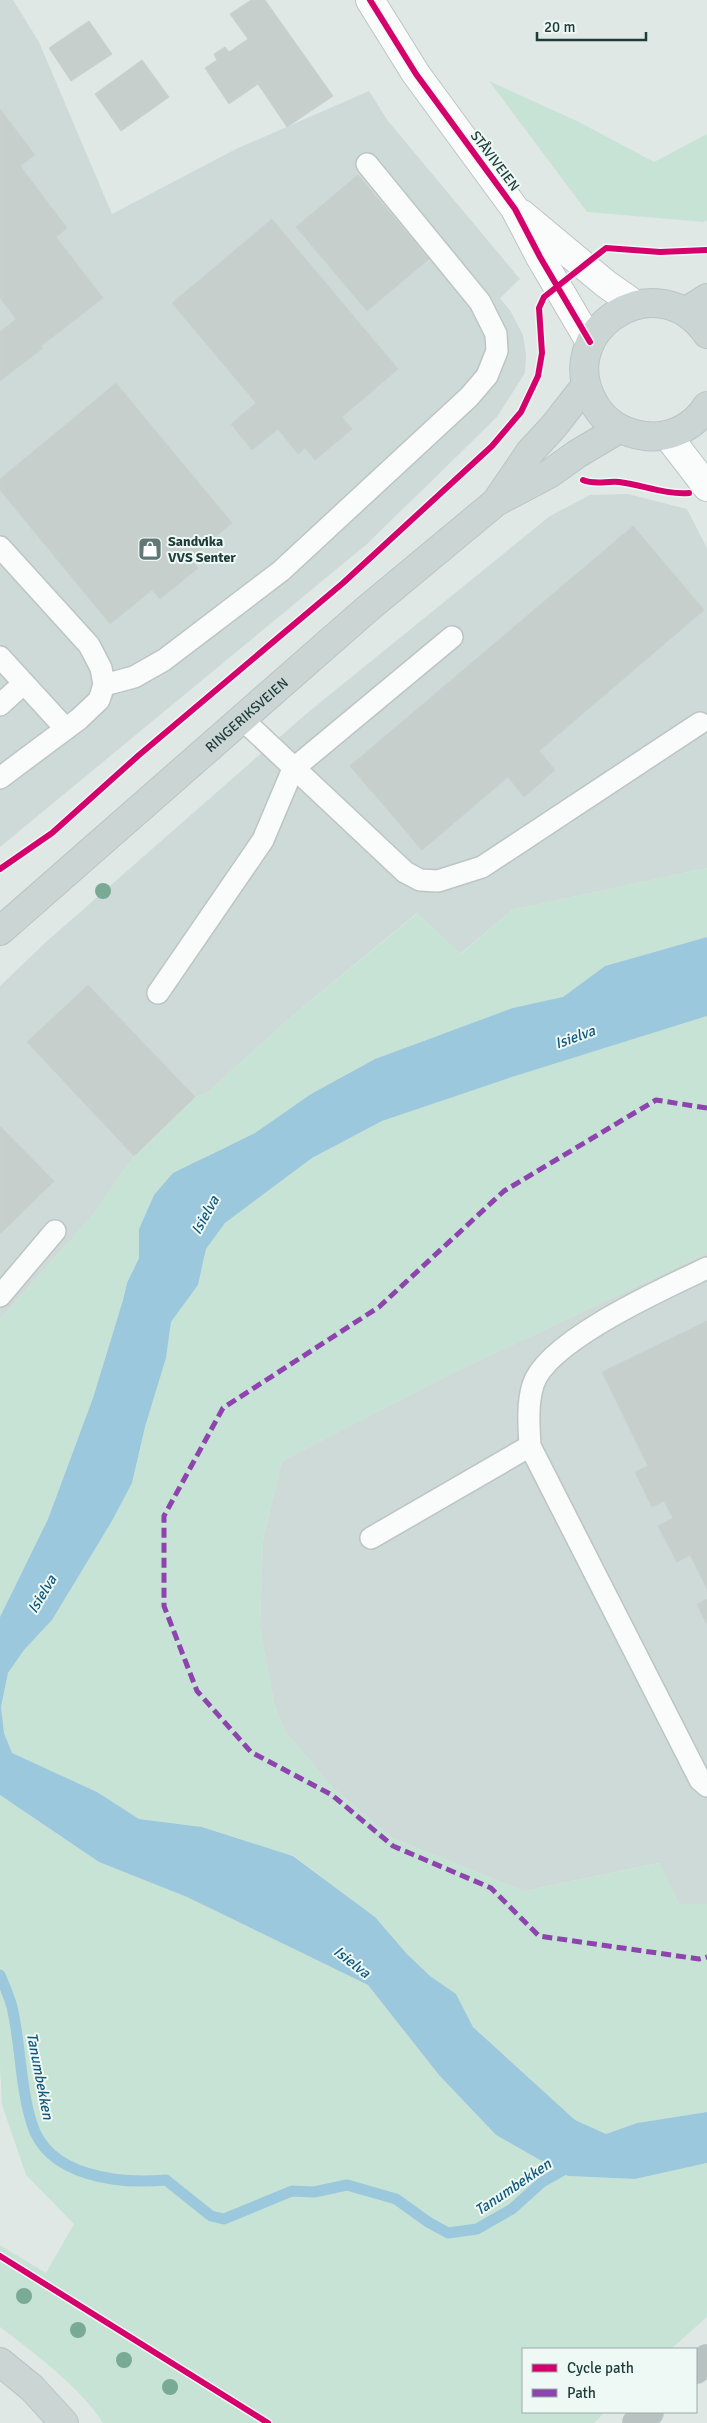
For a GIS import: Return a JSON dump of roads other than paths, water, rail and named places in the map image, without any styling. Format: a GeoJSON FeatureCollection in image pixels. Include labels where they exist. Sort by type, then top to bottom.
{"type":"FeatureCollection","features":[{"type":"Feature","properties":{"kind":"highway"},"geometry":{"type":"LineString","coordinates":[[697,2368],[707,2359]]}},
{"type":"Feature","properties":{"kind":"highway"},"geometry":{"type":"LineString","coordinates":[[637,2423],[648,2413]]}},
{"type":"Feature","properties":{"kind":"main road"},"geometry":{"type":"LineString","coordinates":[[707,334],[700,324],[696,305],[636,304],[617,312],[601,325],[590,342],[584,371],[586,385],[598,410],[619,429],[635,434],[667,435],[682,430],[693,422],[707,406]]}},
{"type":"Feature","properties":{"kind":"main road","name":"RINGERIKSVEIEN"},"geometry":{"type":"LineString","coordinates":[[496,502],[530,452],[554,426],[586,385]]}},
{"type":"Feature","properties":{"kind":"main road","name":"RINGERIKSVEIEN"},"geometry":{"type":"LineString","coordinates":[[0,931],[241,718],[366,610],[496,502],[549,474],[577,454],[619,429]]}},
{"type":"Feature","properties":{"kind":"main road"},"geometry":{"type":"LineString","coordinates":[[0,2362],[32,2388],[64,2423]]}},
{"type":"Feature","properties":{"kind":"street","name":"STÅVIVEIEN"},"geometry":{"type":"LineString","coordinates":[[370,0],[416,74],[515,209],[540,257],[590,342]]}},
{"type":"Feature","properties":{"kind":"street","name":"STÅVIVEIEN"},"geometry":{"type":"LineString","coordinates":[[515,209],[606,284],[636,304]]}},
{"type":"Feature","properties":{"kind":"street"},"geometry":{"type":"LineString","coordinates":[[667,435],[707,487]]}},
{"type":"Feature","properties":{"kind":"lane"},"geometry":{"type":"LineString","coordinates":[[104,685],[134,677],[164,660],[281,571],[469,397],[487,376],[497,351],[496,334],[480,302],[367,164]]}},
{"type":"Feature","properties":{"kind":"lane"},"geometry":{"type":"LineString","coordinates":[[0,547],[89,645],[101,668],[104,685],[100,700],[66,729],[0,778]]}},
{"type":"Feature","properties":{"kind":"lane"},"geometry":{"type":"LineString","coordinates":[[158,993],[263,840],[293,769],[452,637]]}},
{"type":"Feature","properties":{"kind":"lane"},"geometry":{"type":"LineString","coordinates":[[0,657],[66,729]]}},
{"type":"Feature","properties":{"kind":"lane"},"geometry":{"type":"LineString","coordinates":[[0,705],[24,683]]}},
{"type":"Feature","properties":{"kind":"lane"},"geometry":{"type":"LineString","coordinates":[[241,718],[293,769],[405,872],[420,880],[438,881],[482,867],[700,723]]}},
{"type":"Feature","properties":{"kind":"lane"},"geometry":{"type":"LineString","coordinates":[[0,1296],[55,1231]]}},
{"type":"Feature","properties":{"kind":"lane"},"geometry":{"type":"LineString","coordinates":[[707,1268],[650,1295],[552,1355],[533,1384],[529,1418],[530,1446],[700,1780],[707,1786]]}},
{"type":"Feature","properties":{"kind":"lane"},"geometry":{"type":"LineString","coordinates":[[371,1538],[530,1446]]}},
{"type":"Feature","properties":{"kind":"water","name":"Isielva"},"geometry":{"type":"Polygon","coordinates":[[[707,937],[707,1016],[512,1077],[382,1121],[312,1158],[225,1223],[206,1249],[198,1285],[171,1322],[166,1358],[145,1427],[132,1483],[112,1521],[52,1620],[24,1650],[8,1673],[1,1707],[4,1733],[12,1753],[97,1792],[139,1819],[202,1827],[293,1856],[375,1917],[407,1954],[430,1976],[456,1994],[473,2027],[575,2120],[606,2134],[637,2123],[707,2112],[707,2163],[635,2179],[568,2176],[496,2135],[439,2075],[368,1985],[187,1897],[99,1862],[0,1795],[0,1617],[48,1519],[93,1398],[127,1283],[139,1258],[139,1229],[154,1195],[173,1173],[255,1133],[311,1094],[375,1059],[513,1008],[563,997],[605,966],[707,937]]]}},
{"type":"Feature","properties":{"kind":"waterway","name":"Tanumbekken"},"geometry":{"type":"LineString","coordinates":[[0,1975],[12,2007],[28,2110],[40,2142],[53,2156],[69,2166],[87,2173],[127,2180],[166,2180],[211,2216],[224,2219],[292,2191],[314,2192],[347,2185],[396,2199],[428,2222],[448,2233],[477,2229],[512,2209],[542,2182],[574,2164]]}},
{"type":"Feature","properties":{"kind":"place","name":"Sandvika VVS Senter"},"geometry":{"type":"Point","coordinates":[150,549]}}]}
